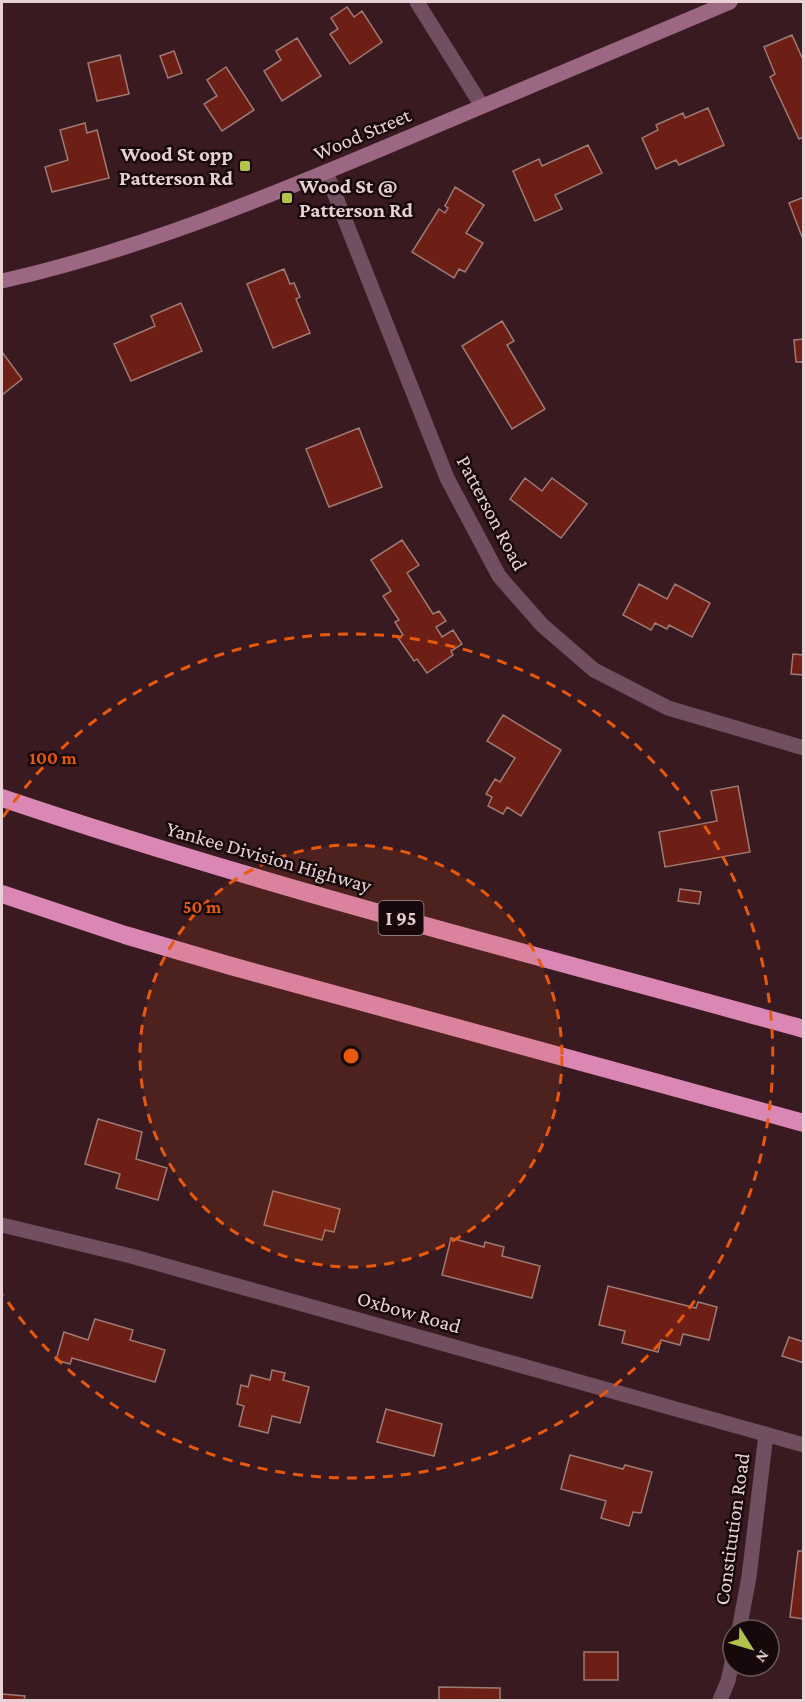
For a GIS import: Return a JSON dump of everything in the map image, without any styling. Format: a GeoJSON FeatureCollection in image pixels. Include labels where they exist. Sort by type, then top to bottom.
{"type":"FeatureCollection","features":[{"type":"Feature","properties":{"kind":"highway","name":"Yankee Division Highway"},"geometry":{"type":"LineString","coordinates":[[2,798],[150,846],[306,891],[804,1029]]}},
{"type":"Feature","properties":{"kind":"highway"},"geometry":{"type":"LineString","coordinates":[[2,894],[125,935],[220,963],[804,1123]]}},
{"type":"Feature","properties":{"kind":"street"},"geometry":{"type":"LineString","coordinates":[[417,2],[482,106]]}},
{"type":"Feature","properties":{"kind":"street","name":"Wood Street"},"geometry":{"type":"LineString","coordinates":[[2,281],[68,265],[161,236],[326,172],[730,2]]}},
{"type":"Feature","properties":{"kind":"street","name":"Patterson Road"},"geometry":{"type":"LineString","coordinates":[[326,172],[447,478],[499,576],[542,625],[594,670],[668,708],[804,748]]}},
{"type":"Feature","properties":{"kind":"street","name":"Oxbow Road"},"geometry":{"type":"LineString","coordinates":[[2,1225],[131,1256],[804,1445]]}},
{"type":"Feature","properties":{"kind":"street","name":"Constitution Road"},"geometry":{"type":"LineString","coordinates":[[740,1618],[749,1577],[766,1434]]}},
{"type":"Feature","properties":{"kind":"street"},"geometry":{"type":"LineString","coordinates":[[720,1701],[729,1678]]}},
{"type":"Feature","properties":{"kind":"building"},"geometry":{"type":"Polygon","coordinates":[[[347,7],[354,17],[362,11],[382,42],[350,64],[330,34],[338,29],[331,18],[347,7]]]}},
{"type":"Feature","properties":{"kind":"building"},"geometry":{"type":"Polygon","coordinates":[[[792,35],[804,62],[804,137],[799,139],[770,77],[775,74],[764,47],[792,35]]]}},
{"type":"Feature","properties":{"kind":"building"},"geometry":{"type":"Polygon","coordinates":[[[297,38],[321,76],[282,101],[264,71],[281,60],[276,51],[297,38]]]}},
{"type":"Feature","properties":{"kind":"building"},"geometry":{"type":"Polygon","coordinates":[[[174,51],[182,73],[168,78],[160,56],[174,51]]]}},
{"type":"Feature","properties":{"kind":"building"},"geometry":{"type":"Polygon","coordinates":[[[120,55],[129,94],[97,101],[88,63],[120,55]]]}},
{"type":"Feature","properties":{"kind":"building"},"geometry":{"type":"Polygon","coordinates":[[[226,67],[254,110],[222,131],[204,104],[217,96],[207,80],[226,67]]]}},
{"type":"Feature","properties":{"kind":"building"},"geometry":{"type":"Polygon","coordinates":[[[708,108],[724,145],[679,165],[676,160],[656,169],[642,138],[658,130],[656,125],[683,113],[685,118],[708,108]]]}},
{"type":"Feature","properties":{"kind":"building"},"geometry":{"type":"Polygon","coordinates":[[[85,123],[87,133],[97,130],[109,178],[52,192],[45,167],[68,160],[60,130],[85,123]]]}},
{"type":"Feature","properties":{"kind":"building"},"geometry":{"type":"Polygon","coordinates":[[[588,145],[602,173],[555,195],[562,209],[535,221],[513,171],[539,159],[542,166],[588,145]]]}},
{"type":"Feature","properties":{"kind":"building"},"geometry":{"type":"Polygon","coordinates":[[[455,187],[484,205],[466,233],[483,243],[465,272],[459,269],[454,278],[412,252],[439,209],[445,213],[448,208],[445,206],[455,187]]]}},
{"type":"Feature","properties":{"kind":"building"},"geometry":{"type":"Polygon","coordinates":[[[804,197],[804,242],[789,203],[804,197]]]}},
{"type":"Feature","properties":{"kind":"building"},"geometry":{"type":"Polygon","coordinates":[[[284,269],[290,284],[294,283],[300,297],[296,299],[310,333],[273,348],[247,284],[284,269]]]}},
{"type":"Feature","properties":{"kind":"building"},"geometry":{"type":"Polygon","coordinates":[[[181,303],[202,351],[131,381],[114,344],[155,326],[151,316],[181,303]]]}},
{"type":"Feature","properties":{"kind":"building"},"geometry":{"type":"Polygon","coordinates":[[[502,321],[514,341],[507,345],[545,409],[512,429],[462,346],[502,321]]]}},
{"type":"Feature","properties":{"kind":"building"},"geometry":{"type":"Polygon","coordinates":[[[804,339],[804,362],[796,362],[794,340],[804,339]]]}},
{"type":"Feature","properties":{"kind":"building"},"geometry":{"type":"Polygon","coordinates":[[[2,352],[22,379],[2,395],[2,352]]]}},
{"type":"Feature","properties":{"kind":"building"},"geometry":{"type":"Polygon","coordinates":[[[359,428],[382,487],[329,507],[306,449],[359,428]]]}},
{"type":"Feature","properties":{"kind":"building"},"geometry":{"type":"Polygon","coordinates":[[[525,478],[542,491],[552,478],[587,504],[561,538],[510,499],[525,478]]]}},
{"type":"Feature","properties":{"kind":"building"},"geometry":{"type":"Polygon","coordinates":[[[402,540],[419,565],[407,573],[433,614],[439,611],[446,621],[436,627],[442,637],[453,630],[462,644],[451,651],[453,655],[427,673],[417,659],[414,661],[398,638],[403,635],[395,622],[399,620],[383,596],[391,591],[371,560],[402,540]]]}},
{"type":"Feature","properties":{"kind":"building"},"geometry":{"type":"Polygon","coordinates":[[[639,584],[667,599],[675,584],[710,603],[692,637],[669,625],[667,629],[655,623],[651,630],[623,615],[639,584]]]}},
{"type":"Feature","properties":{"kind":"building"},"geometry":{"type":"Polygon","coordinates":[[[793,654],[804,655],[804,675],[791,674],[793,654]]]}},
{"type":"Feature","properties":{"kind":"building"},"geometry":{"type":"Polygon","coordinates":[[[503,715],[561,750],[521,816],[507,807],[503,814],[488,806],[492,797],[486,794],[495,779],[500,782],[515,758],[487,741],[503,715]]]}},
{"type":"Feature","properties":{"kind":"building"},"geometry":{"type":"Polygon","coordinates":[[[738,786],[750,852],[665,867],[659,832],[717,821],[711,791],[738,786]]]}},
{"type":"Feature","properties":{"kind":"building"},"geometry":{"type":"Polygon","coordinates":[[[680,889],[701,892],[699,904],[678,901],[680,889]]]}},
{"type":"Feature","properties":{"kind":"building"},"geometry":{"type":"Polygon","coordinates":[[[98,1119],[142,1132],[136,1159],[167,1168],[158,1200],[116,1188],[120,1174],[85,1164],[98,1119]]]}},
{"type":"Feature","properties":{"kind":"building"},"geometry":{"type":"Polygon","coordinates":[[[273,1191],[340,1209],[334,1232],[325,1230],[322,1240],[264,1225],[273,1191]]]}},
{"type":"Feature","properties":{"kind":"building"},"geometry":{"type":"Polygon","coordinates":[[[451,1238],[484,1247],[485,1242],[504,1247],[502,1256],[540,1266],[532,1298],[442,1275],[451,1238]]]}},
{"type":"Feature","properties":{"kind":"building"},"geometry":{"type":"Polygon","coordinates":[[[608,1286],[696,1308],[698,1302],[717,1307],[709,1340],[683,1334],[680,1345],[661,1340],[658,1352],[622,1343],[625,1331],[599,1325],[608,1286]]]}},
{"type":"Feature","properties":{"kind":"building"},"geometry":{"type":"Polygon","coordinates":[[[95,1319],[133,1330],[130,1340],[165,1350],[155,1382],[72,1358],[70,1364],[56,1360],[64,1332],[88,1340],[95,1319]]]}},
{"type":"Feature","properties":{"kind":"building"},"geometry":{"type":"Polygon","coordinates":[[[789,1337],[804,1342],[804,1363],[782,1356],[789,1337]]]}},
{"type":"Feature","properties":{"kind":"building"},"geometry":{"type":"Polygon","coordinates":[[[272,1370],[285,1373],[283,1380],[309,1387],[300,1423],[272,1416],[268,1433],[239,1426],[244,1406],[237,1404],[241,1385],[248,1387],[251,1375],[270,1380],[272,1370]]]}},
{"type":"Feature","properties":{"kind":"building"},"geometry":{"type":"Polygon","coordinates":[[[386,1409],[442,1424],[434,1456],[377,1442],[386,1409]]]}},
{"type":"Feature","properties":{"kind":"building"},"geometry":{"type":"Polygon","coordinates":[[[570,1455],[623,1469],[625,1465],[652,1472],[641,1513],[633,1512],[629,1526],[601,1518],[606,1501],[561,1489],[570,1455]]]}},
{"type":"Feature","properties":{"kind":"building"},"geometry":{"type":"Polygon","coordinates":[[[798,1551],[804,1551],[804,1619],[790,1617],[798,1551]]]}},
{"type":"Feature","properties":{"kind":"building"},"geometry":{"type":"Polygon","coordinates":[[[584,1652],[618,1652],[618,1680],[584,1680],[584,1652]]]}},
{"type":"Feature","properties":{"kind":"building"},"geometry":{"type":"Polygon","coordinates":[[[439,1687],[500,1688],[500,1700],[439,1700],[439,1687]]]}},
{"type":"Feature","properties":{"kind":"building"},"geometry":{"type":"Polygon","coordinates":[[[2,1694],[25,1696],[24,1700],[2,1700],[2,1694]]]}},
{"type":"Feature","properties":{"kind":"place","name":"Wood St opp Patterson Rd"},"geometry":{"type":"Point","coordinates":[245,166]}},
{"type":"Feature","properties":{"kind":"place","name":"Wood St @ Patterson Rd"},"geometry":{"type":"Point","coordinates":[287,198]}}]}
